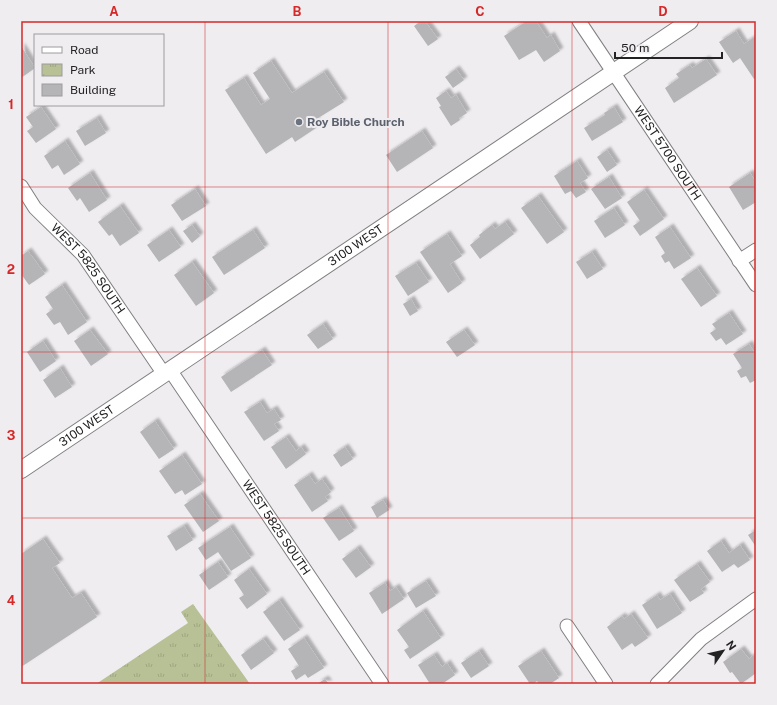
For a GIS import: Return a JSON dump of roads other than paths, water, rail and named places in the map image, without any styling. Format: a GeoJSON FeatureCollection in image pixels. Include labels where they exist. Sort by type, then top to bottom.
{"type":"FeatureCollection","features":[{"type":"Feature","properties":{"kind":"street","name":"WEST 5700 SOUTH"},"geometry":{"type":"LineString","coordinates":[[579,21],[756,285]]}},
{"type":"Feature","properties":{"kind":"street","name":"3100 WEST"},"geometry":{"type":"LineString","coordinates":[[21,470],[690,21]]}},
{"type":"Feature","properties":{"kind":"street","name":"WEST 5825 SOUTH"},"geometry":{"type":"LineString","coordinates":[[21,186],[35,208],[83,255],[167,372],[382,684]]}},
{"type":"Feature","properties":{"kind":"street"},"geometry":{"type":"LineString","coordinates":[[740,260],[756,250]]}},
{"type":"Feature","properties":{"kind":"street"},"geometry":{"type":"LineString","coordinates":[[656,684],[701,639],[756,599]]}},
{"type":"Feature","properties":{"kind":"street"},"geometry":{"type":"LineString","coordinates":[[567,626],[606,684]]}},
{"type":"Feature","properties":{"kind":"place","name":"Roy Bible Church"},"geometry":{"type":"Point","coordinates":[299,122]}}]}
